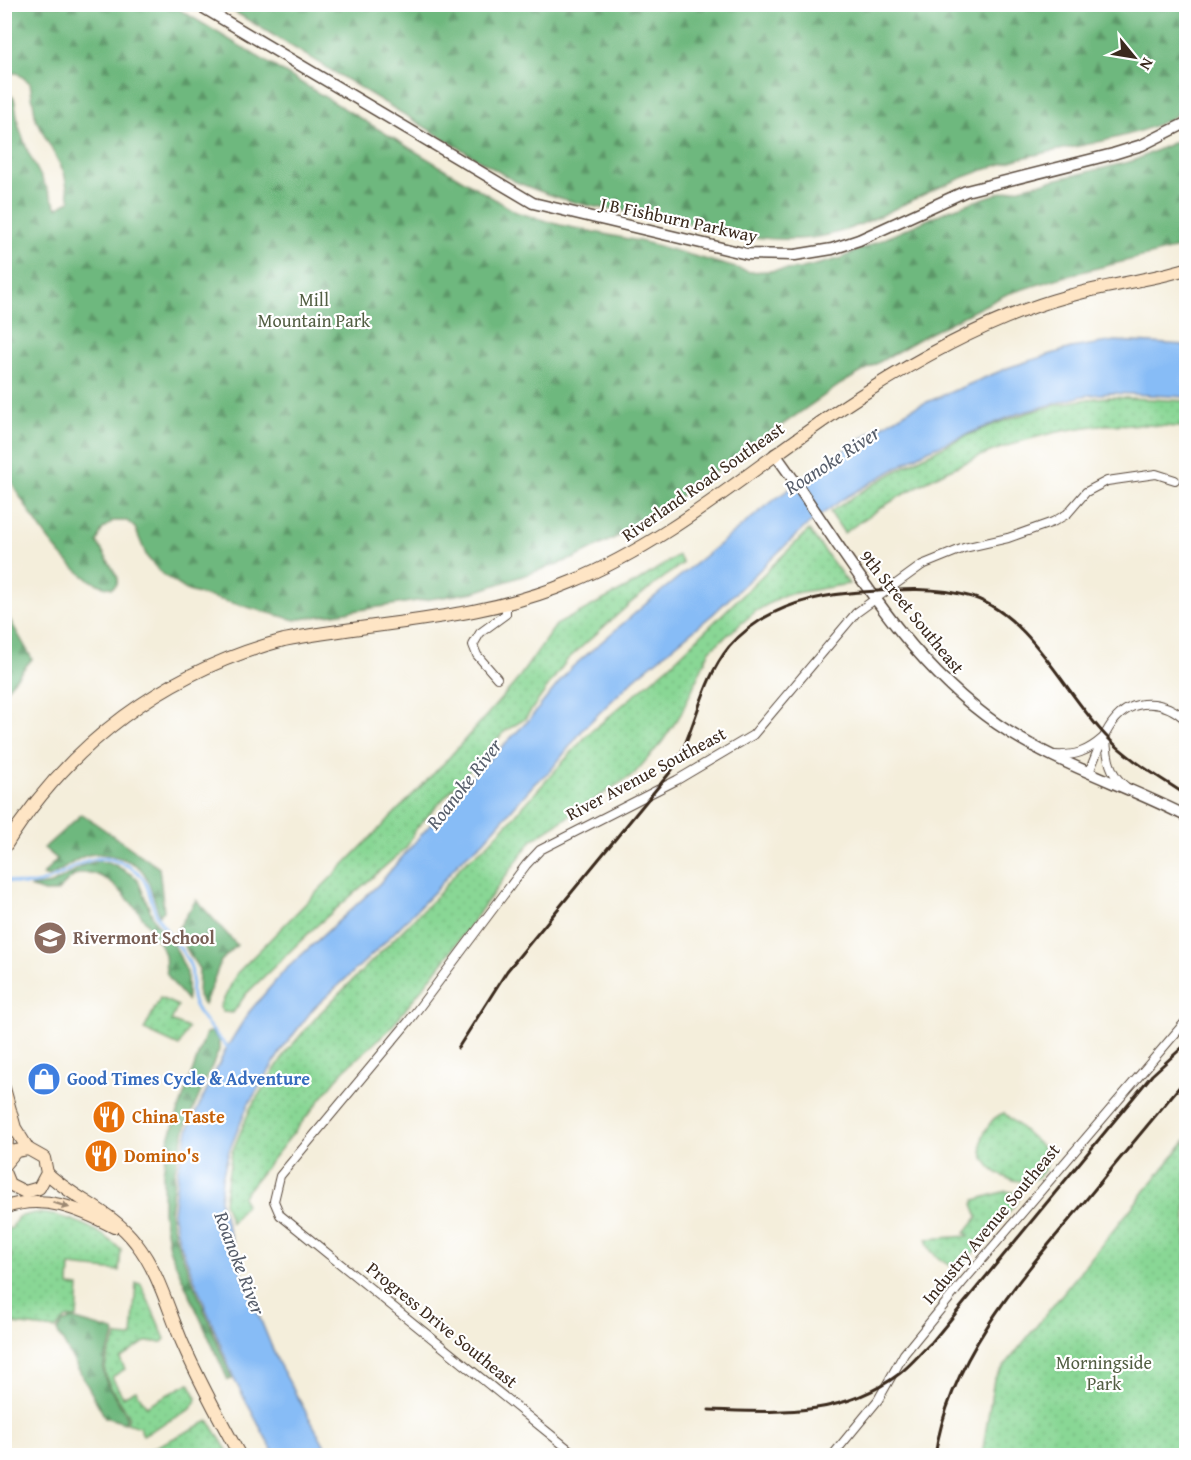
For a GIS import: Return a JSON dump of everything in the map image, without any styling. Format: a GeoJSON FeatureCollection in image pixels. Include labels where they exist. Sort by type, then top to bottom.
{"type":"FeatureCollection","features":[{"type":"Feature","properties":{"kind":"main road","name":"Riverland Road Southeast"},"geometry":{"type":"LineString","coordinates":[[4,848],[58,776],[96,738],[141,703],[199,670],[256,647],[284,640],[460,615],[506,605],[569,584],[632,554],[870,389],[1010,316],[1068,296],[1186,269]]}},
{"type":"Feature","properties":{"kind":"main road"},"geometry":{"type":"LineString","coordinates":[[4,1088],[15,1128],[28,1149],[44,1158],[48,1173],[77,1196],[117,1221],[129,1235],[154,1275],[192,1365],[240,1455]]}},
{"type":"Feature","properties":{"kind":"main road"},"geometry":{"type":"LineString","coordinates":[[7,1103],[5,1166],[10,1192],[25,1192],[39,1188],[77,1196]]}},
{"type":"Feature","properties":{"kind":"main road"},"geometry":{"type":"LineString","coordinates":[[5,1166],[16,1151],[28,1149]]}},
{"type":"Feature","properties":{"kind":"main road"},"geometry":{"type":"LineString","coordinates":[[39,1188],[48,1173]]}},
{"type":"Feature","properties":{"kind":"main road"},"geometry":{"type":"LineString","coordinates":[[4,1208],[26,1201],[53,1202],[97,1218],[129,1235]]}},
{"type":"Feature","properties":{"kind":"street","name":"J B Fishburn Parkway"},"geometry":{"type":"LineString","coordinates":[[197,4],[533,203],[747,254],[795,255],[832,249],[859,240],[966,191],[1143,145],[1186,123]]}},
{"type":"Feature","properties":{"kind":"street","name":"9th Street Southeast"},"geometry":{"type":"LineString","coordinates":[[775,454],[875,598],[947,684],[999,725],[1052,755],[1186,816]]}},
{"type":"Feature","properties":{"kind":"street","name":"River Avenue Southeast"},"geometry":{"type":"LineString","coordinates":[[285,1220],[280,1215],[274,1201],[280,1176],[409,1021],[529,860],[552,842],[668,785],[753,735],[848,622],[906,575],[944,555],[1008,538],[1053,522],[1067,514],[1086,492],[1107,481],[1156,474],[1167,475],[1175,480]]}},
{"type":"Feature","properties":{"kind":"street"},"geometry":{"type":"LineString","coordinates":[[497,678],[477,656],[473,645],[480,633],[506,615],[506,605]]}},
{"type":"Feature","properties":{"kind":"street"},"geometry":{"type":"LineString","coordinates":[[1089,772],[1105,736],[1123,712],[1142,704],[1170,708],[1186,720]]}},
{"type":"Feature","properties":{"kind":"street"},"geometry":{"type":"LineString","coordinates":[[1052,755],[1078,754],[1105,736]]}},
{"type":"Feature","properties":{"kind":"street"},"geometry":{"type":"LineString","coordinates":[[1105,736],[1109,763],[1114,775],[1135,794]]}},
{"type":"Feature","properties":{"kind":"street","name":"Industry Avenue Southeast"},"geometry":{"type":"LineString","coordinates":[[832,1455],[878,1400],[904,1354],[1186,1021]]}},
{"type":"Feature","properties":{"kind":"street","name":"Progress Drive Southeast"},"geometry":{"type":"LineString","coordinates":[[285,1220],[577,1455]]}},
{"type":"Feature","properties":{"kind":"green space","name":"Mill Mountain Park"},"geometry":{"type":"Polygon","coordinates":[[[4,5],[172,5],[516,212],[560,225],[648,243],[750,272],[799,269],[839,259],[949,210],[999,193],[1133,161],[1186,137],[1186,246],[1069,275],[1007,294],[928,334],[841,384],[634,528],[575,558],[475,592],[295,620],[188,591],[162,574],[147,557],[135,528],[127,521],[113,521],[102,530],[97,542],[118,578],[117,584],[112,588],[96,583],[80,573],[64,558],[36,522],[5,471],[5,91],[14,98],[19,127],[28,152],[57,208],[70,201],[64,172],[36,120],[30,83],[17,73],[5,74],[4,5]]]}},
{"type":"Feature","properties":{"kind":"green space"},"geometry":{"type":"Polygon","coordinates":[[[223,5],[1186,5],[1186,109],[1149,128],[1128,135],[1018,159],[981,171],[930,191],[843,231],[805,239],[759,238],[645,214],[586,205],[514,181],[223,5]]]}},
{"type":"Feature","properties":{"kind":"green space"},"geometry":{"type":"Polygon","coordinates":[[[1110,397],[1186,401],[1186,427],[1111,425],[1053,433],[1021,441],[959,465],[899,497],[844,533],[830,512],[928,454],[1000,422],[1037,410],[1110,397]]]}},
{"type":"Feature","properties":{"kind":"green space"},"geometry":{"type":"Polygon","coordinates":[[[809,530],[849,584],[784,595],[756,611],[710,650],[681,714],[662,742],[634,774],[532,840],[443,962],[389,1030],[344,1070],[242,1197],[246,1204],[231,1223],[224,1202],[232,1152],[251,1107],[286,1052],[320,1013],[438,895],[462,865],[485,847],[511,820],[588,734],[670,665],[809,530]]]}},
{"type":"Feature","properties":{"kind":"green space"},"geometry":{"type":"Polygon","coordinates":[[[678,555],[683,563],[633,601],[567,660],[525,719],[505,731],[416,829],[406,848],[313,929],[246,994],[233,1013],[223,1012],[220,1007],[237,973],[445,762],[515,683],[556,625],[637,582],[678,555]]]}},
{"type":"Feature","properties":{"kind":"green space"},"geometry":{"type":"Polygon","coordinates":[[[5,611],[32,659],[4,691],[5,611]]]}},
{"type":"Feature","properties":{"kind":"green space"},"geometry":{"type":"Polygon","coordinates":[[[82,814],[159,868],[164,911],[159,915],[149,884],[141,869],[118,857],[92,854],[48,877],[43,875],[57,859],[44,848],[82,814]]]}},
{"type":"Feature","properties":{"kind":"green space"},"geometry":{"type":"Polygon","coordinates":[[[99,861],[115,865],[137,878],[154,920],[176,949],[187,973],[187,1000],[167,974],[164,952],[150,928],[130,901],[106,879],[93,874],[81,873],[71,878],[56,892],[44,892],[30,887],[52,884],[86,864],[99,861]]]}},
{"type":"Feature","properties":{"kind":"green space"},"geometry":{"type":"Polygon","coordinates":[[[196,900],[237,945],[221,961],[204,1005],[198,997],[199,969],[176,932],[196,900]]]}},
{"type":"Feature","properties":{"kind":"green space"},"geometry":{"type":"Polygon","coordinates":[[[160,998],[178,1006],[171,1021],[188,1028],[179,1046],[144,1030],[160,998]]]}},
{"type":"Feature","properties":{"kind":"green space"},"geometry":{"type":"Polygon","coordinates":[[[212,1032],[219,1041],[219,1050],[186,1126],[175,1169],[170,1214],[177,1242],[232,1379],[228,1380],[169,1249],[163,1213],[163,1172],[168,1141],[206,1033],[212,1032]]]}},
{"type":"Feature","properties":{"kind":"green space"},"geometry":{"type":"Polygon","coordinates":[[[1004,1113],[1047,1151],[1045,1168],[1036,1178],[1023,1181],[1008,1178],[995,1171],[985,1159],[981,1145],[987,1128],[994,1119],[1004,1113]]]}},
{"type":"Feature","properties":{"kind":"green space","name":"Morningside Park"},"geometry":{"type":"Polygon","coordinates":[[[1186,1140],[1186,1455],[982,1455],[994,1379],[1186,1140]]]}},
{"type":"Feature","properties":{"kind":"green space"},"geometry":{"type":"Polygon","coordinates":[[[1006,1191],[1016,1193],[1018,1201],[959,1269],[943,1262],[930,1249],[927,1239],[969,1236],[965,1233],[978,1217],[973,1204],[975,1200],[1006,1191]]]}},
{"type":"Feature","properties":{"kind":"green space"},"geometry":{"type":"Polygon","coordinates":[[[35,1213],[70,1219],[103,1235],[121,1250],[119,1271],[70,1266],[69,1286],[79,1287],[77,1318],[66,1318],[55,1329],[5,1323],[5,1280],[12,1255],[5,1252],[6,1228],[11,1229],[18,1217],[35,1213]]]}},
{"type":"Feature","properties":{"kind":"green space"},"geometry":{"type":"Polygon","coordinates":[[[136,1283],[141,1284],[165,1339],[162,1342],[145,1342],[120,1359],[125,1369],[112,1377],[123,1397],[136,1390],[146,1406],[189,1383],[197,1398],[191,1409],[143,1435],[139,1427],[127,1423],[129,1416],[109,1385],[105,1370],[106,1361],[117,1336],[132,1337],[136,1283]]]}},
{"type":"Feature","properties":{"kind":"green space"},"geometry":{"type":"Polygon","coordinates":[[[72,1319],[114,1331],[115,1335],[105,1360],[104,1377],[127,1416],[125,1423],[105,1417],[57,1331],[62,1323],[72,1319]]]}},
{"type":"Feature","properties":{"kind":"green space"},"geometry":{"type":"Polygon","coordinates":[[[209,1421],[230,1455],[149,1455],[147,1451],[209,1421]]]}},
{"type":"Feature","properties":{"kind":"water","name":"Roanoke River"},"geometry":{"type":"Polygon","coordinates":[[[1115,341],[1186,345],[1186,397],[1111,393],[1082,396],[1017,414],[926,451],[843,499],[805,527],[712,615],[634,679],[585,727],[551,770],[535,783],[483,842],[459,862],[435,891],[377,950],[314,1008],[283,1048],[248,1105],[229,1151],[222,1178],[220,1202],[243,1277],[278,1362],[330,1455],[275,1455],[234,1379],[179,1241],[173,1213],[178,1169],[189,1127],[227,1047],[249,1012],[284,971],[379,884],[473,775],[528,721],[570,669],[648,602],[774,500],[857,441],[913,408],[1010,367],[1071,348],[1115,341]]]}},
{"type":"Feature","properties":{"kind":"waterway"},"geometry":{"type":"LineString","coordinates":[[4,879],[22,884],[38,883],[52,879],[91,860],[105,858],[120,862],[135,870],[145,883],[161,922],[190,965],[192,997],[195,1006],[229,1048]]}},
{"type":"Feature","properties":{"kind":"railway"},"geometry":{"type":"LineString","coordinates":[[458,1048],[507,971],[672,770],[687,739],[711,676],[729,647],[741,635],[769,615],[800,602],[850,593],[927,590],[957,593],[993,607],[1030,638],[1091,719],[1115,745],[1186,795]]}},
{"type":"Feature","properties":{"kind":"railway"},"geometry":{"type":"LineString","coordinates":[[709,1410],[784,1411],[831,1405],[877,1388],[899,1374],[932,1342],[1152,1075],[1186,1044]]}},
{"type":"Feature","properties":{"kind":"railway"},"geometry":{"type":"LineString","coordinates":[[935,1456],[943,1420],[955,1386],[990,1322],[1034,1262],[1186,1079]]}},
{"type":"Feature","properties":{"kind":"place","name":"Rivermont School"},"geometry":{"type":"Point","coordinates":[50,938]}},
{"type":"Feature","properties":{"kind":"place","name":"Good Times Cycle & Adventure"},"geometry":{"type":"Point","coordinates":[44,1079]}},
{"type":"Feature","properties":{"kind":"place","name":"China Taste"},"geometry":{"type":"Point","coordinates":[109,1117]}},
{"type":"Feature","properties":{"kind":"place","name":"Domino's"},"geometry":{"type":"Point","coordinates":[101,1156]}}]}
